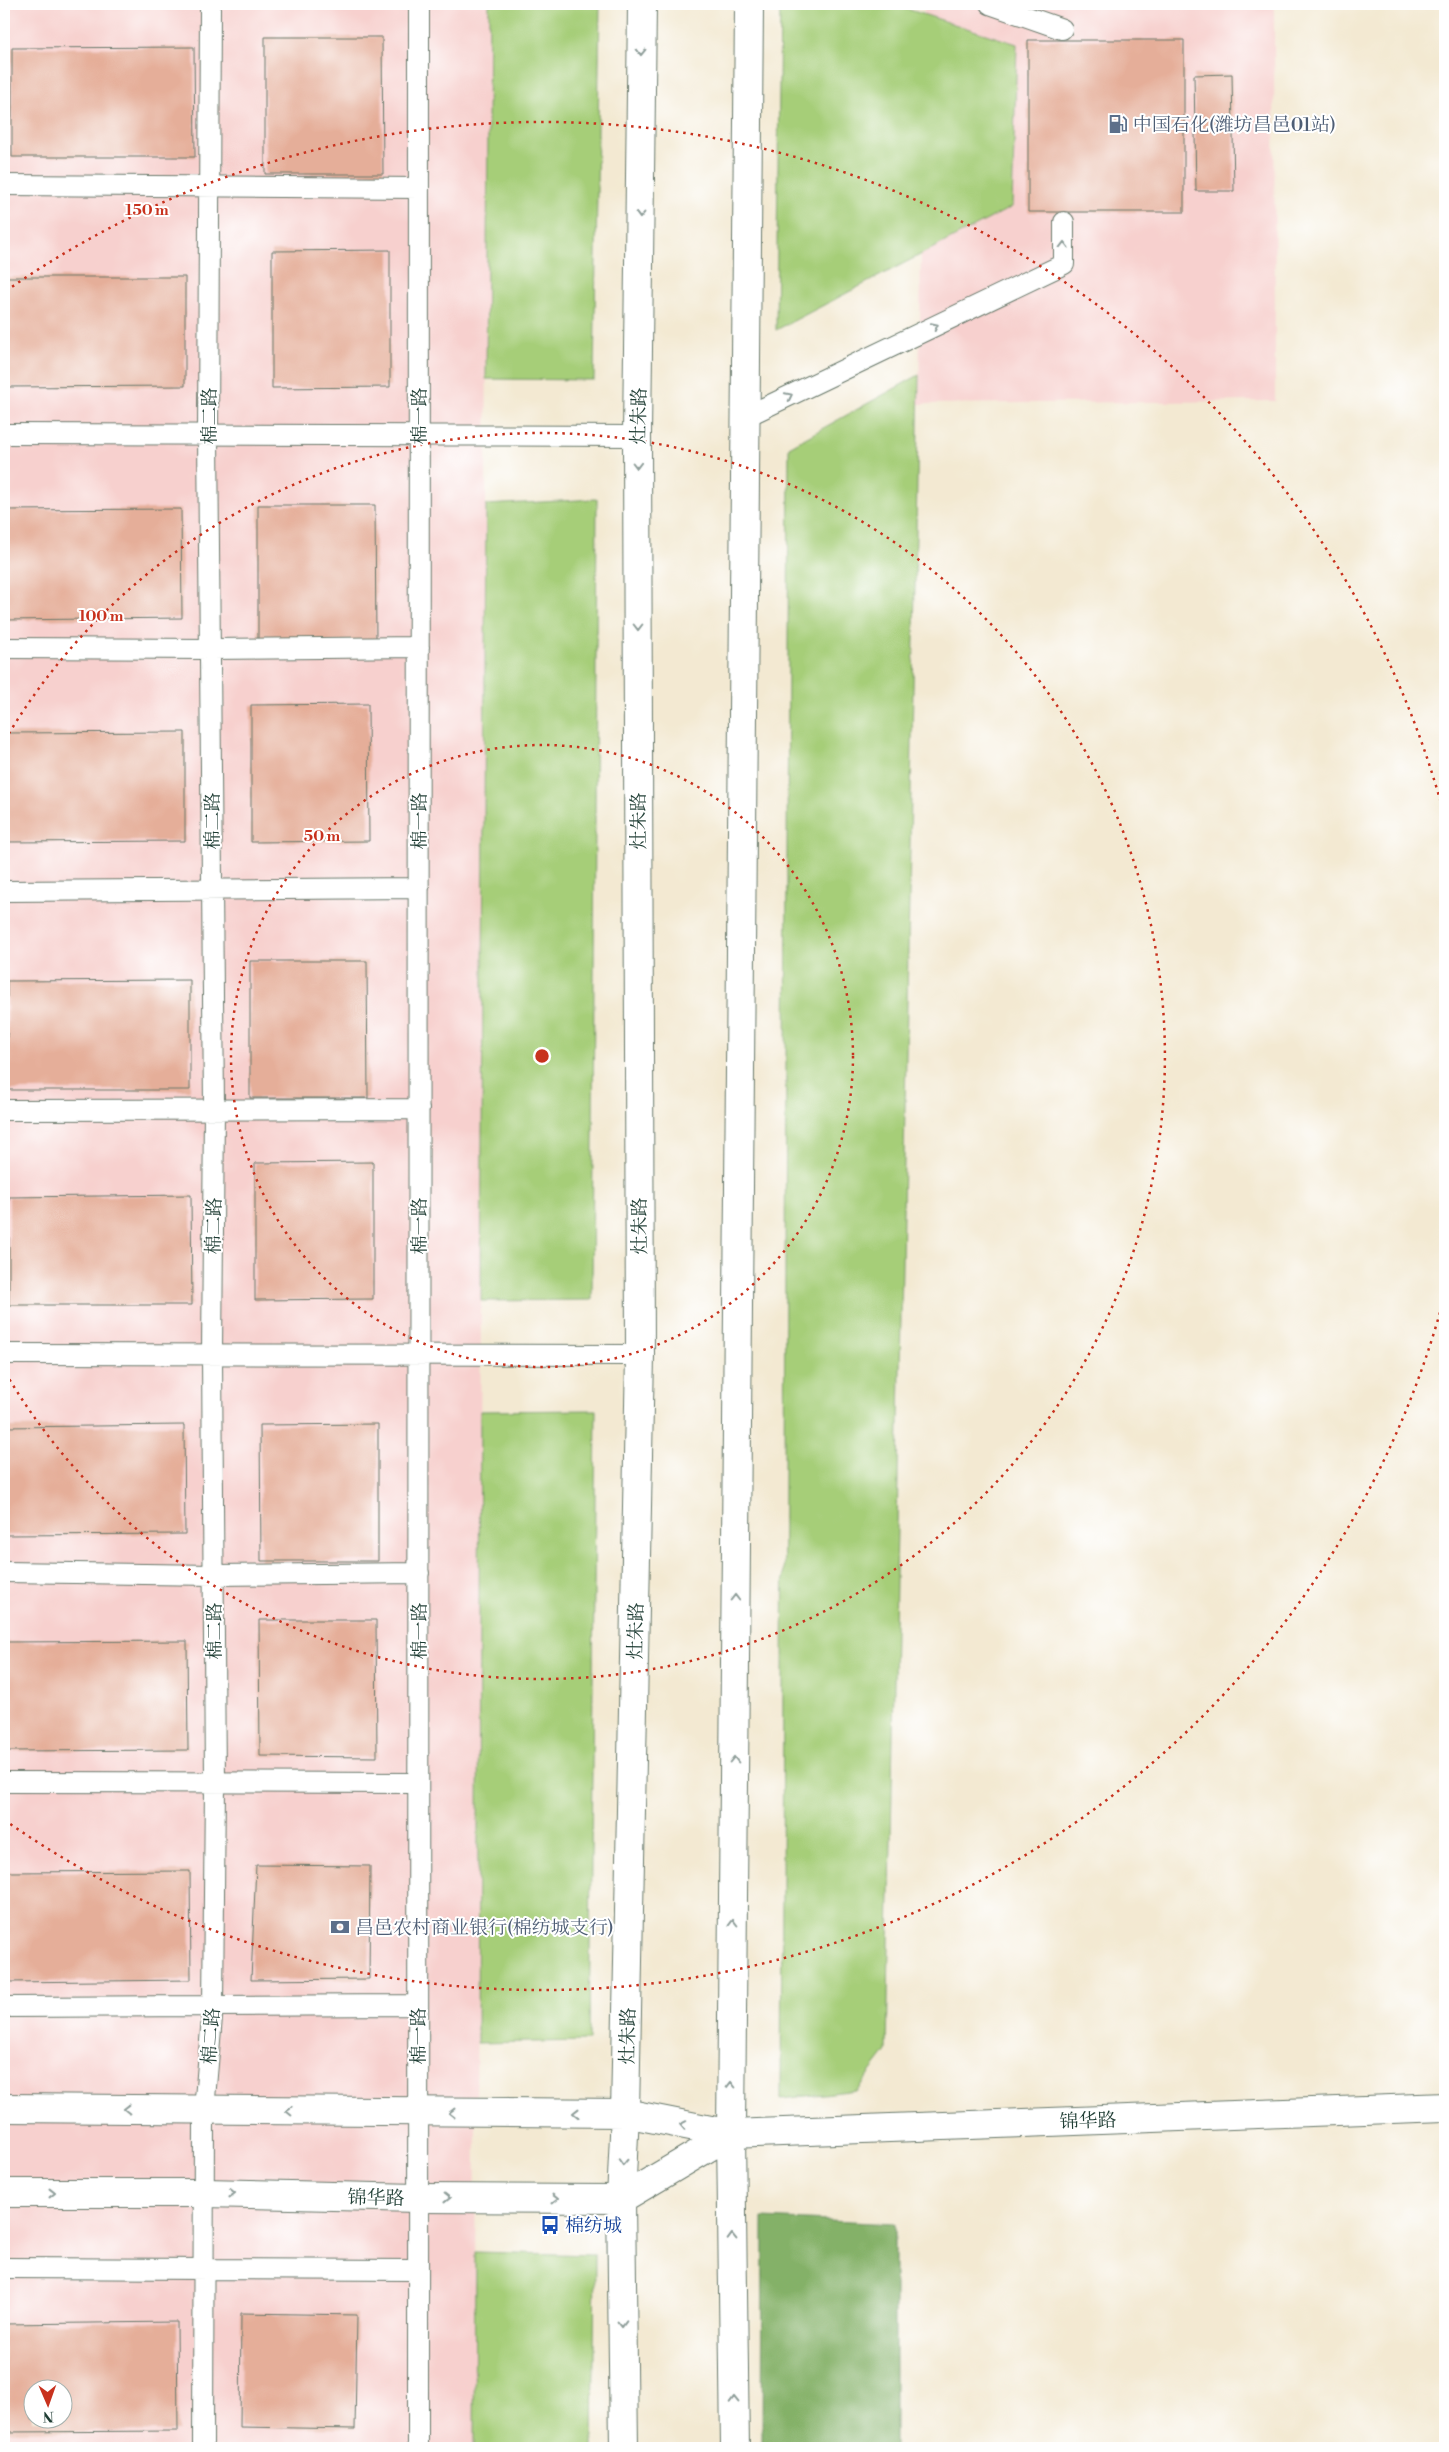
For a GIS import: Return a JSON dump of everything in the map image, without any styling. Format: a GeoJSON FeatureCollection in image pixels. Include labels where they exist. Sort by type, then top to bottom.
{"type":"FeatureCollection","features":[{"type":"Feature","properties":{"kind":"main road","name":"灶朱路"},"geometry":{"type":"LineString","coordinates":[[624,2448],[621,2199],[625,2113],[640,1355],[637,436],[642,4]]}},
{"type":"Feature","properties":{"kind":"main road"},"geometry":{"type":"LineString","coordinates":[[735,2448],[731,2134],[749,4]]}},
{"type":"Feature","properties":{"kind":"main road","name":"锦华路"},"geometry":{"type":"LineString","coordinates":[[4,2108],[418,2113],[625,2113],[731,2134],[1445,2107]]}},
{"type":"Feature","properties":{"kind":"main road","name":"锦华路"},"geometry":{"type":"LineString","coordinates":[[4,2193],[204,2193],[418,2198],[621,2199],[731,2134]]}},
{"type":"Feature","properties":{"kind":"lane","name":"棉二路"},"geometry":{"type":"LineString","coordinates":[[203,2448],[204,2110],[213,2006],[215,1784],[212,1354],[214,1107],[212,649],[208,435],[210,4]]}},
{"type":"Feature","properties":{"kind":"lane","name":"棉一路"},"geometry":{"type":"LineString","coordinates":[[418,2448],[419,4]]}},
{"type":"Feature","properties":{"kind":"lane"},"geometry":{"type":"LineString","coordinates":[[990,4],[1062,29]]}},
{"type":"Feature","properties":{"kind":"lane"},"geometry":{"type":"LineString","coordinates":[[4,185],[419,188]]}},
{"type":"Feature","properties":{"kind":"lane"},"geometry":{"type":"LineString","coordinates":[[745,417],[1064,264],[1064,222]]}},
{"type":"Feature","properties":{"kind":"lane"},"geometry":{"type":"LineString","coordinates":[[4,434],[637,436]]}},
{"type":"Feature","properties":{"kind":"lane"},"geometry":{"type":"LineString","coordinates":[[4,648],[212,649],[419,647]]}},
{"type":"Feature","properties":{"kind":"lane"},"geometry":{"type":"LineString","coordinates":[[4,891],[419,888]]}},
{"type":"Feature","properties":{"kind":"lane"},"geometry":{"type":"LineString","coordinates":[[4,1110],[214,1107],[419,1108]]}},
{"type":"Feature","properties":{"kind":"lane"},"geometry":{"type":"LineString","coordinates":[[4,1354],[640,1355]]}},
{"type":"Feature","properties":{"kind":"lane"},"geometry":{"type":"LineString","coordinates":[[4,1572],[214,1575],[419,1572]]}},
{"type":"Feature","properties":{"kind":"lane"},"geometry":{"type":"LineString","coordinates":[[4,1782],[418,1784]]}},
{"type":"Feature","properties":{"kind":"lane"},"geometry":{"type":"LineString","coordinates":[[4,2007],[418,2005]]}},
{"type":"Feature","properties":{"kind":"lane"},"geometry":{"type":"LineString","coordinates":[[4,2268],[418,2270]]}},
{"type":"Feature","properties":{"kind":"shaded area"},"geometry":{"type":"Polygon","coordinates":[[[4,4],[489,4],[474,2448],[4,2448],[4,4]]]}},
{"type":"Feature","properties":{"kind":"shaded area"},"geometry":{"type":"Polygon","coordinates":[[[924,4],[1274,4],[1275,401],[919,404],[924,4]]]}},
{"type":"Feature","properties":{"kind":"green space"},"geometry":{"type":"Polygon","coordinates":[[[489,4],[600,4],[594,380],[486,379],[489,4]]]}},
{"type":"Feature","properties":{"kind":"green space"},"geometry":{"type":"Polygon","coordinates":[[[780,4],[891,4],[1017,44],[1012,207],[776,330],[780,4]]]}},
{"type":"Feature","properties":{"kind":"green space"},"geometry":{"type":"Polygon","coordinates":[[[919,375],[887,2051],[857,2090],[781,2099],[789,447],[919,375]]]}},
{"type":"Feature","properties":{"kind":"green space"},"geometry":{"type":"Polygon","coordinates":[[[597,499],[592,1300],[481,1301],[486,505],[597,499]]]}},
{"type":"Feature","properties":{"kind":"green space"},"geometry":{"type":"Polygon","coordinates":[[[596,1410],[589,2041],[477,2043],[480,1411],[596,1410]]]}},
{"type":"Feature","properties":{"kind":"green space"},"geometry":{"type":"Polygon","coordinates":[[[763,2218],[895,2224],[895,2448],[762,2448],[763,2218]]]}},
{"type":"Feature","properties":{"kind":"green space"},"geometry":{"type":"Polygon","coordinates":[[[475,2252],[595,2255],[593,2448],[474,2448],[475,2252]]]}},
{"type":"Feature","properties":{"kind":"building"},"geometry":{"type":"Polygon","coordinates":[[[265,37],[382,37],[383,174],[265,174],[265,37]]]}},
{"type":"Feature","properties":{"kind":"building"},"geometry":{"type":"Polygon","coordinates":[[[1028,40],[1184,40],[1184,212],[1028,212],[1028,40]]]}},
{"type":"Feature","properties":{"kind":"building"},"geometry":{"type":"Polygon","coordinates":[[[194,47],[195,157],[12,157],[12,48],[194,47]]]}},
{"type":"Feature","properties":{"kind":"building"},"geometry":{"type":"Polygon","coordinates":[[[1232,74],[1234,191],[1196,191],[1194,75],[1232,74]]]}},
{"type":"Feature","properties":{"kind":"building"},"geometry":{"type":"Polygon","coordinates":[[[390,250],[390,387],[272,388],[272,251],[390,250]]]}},
{"type":"Feature","properties":{"kind":"building"},"geometry":{"type":"Polygon","coordinates":[[[4,277],[185,277],[185,386],[4,387],[4,277]]]}},
{"type":"Feature","properties":{"kind":"building"},"geometry":{"type":"Polygon","coordinates":[[[258,505],[375,505],[376,642],[258,642],[258,505]]]}},
{"type":"Feature","properties":{"kind":"building"},"geometry":{"type":"Polygon","coordinates":[[[181,509],[182,618],[4,620],[4,510],[181,509]]]}},
{"type":"Feature","properties":{"kind":"building"},"geometry":{"type":"Polygon","coordinates":[[[368,704],[369,841],[251,842],[251,705],[368,704]]]}},
{"type":"Feature","properties":{"kind":"building"},"geometry":{"type":"Polygon","coordinates":[[[185,732],[185,841],[4,842],[4,733],[185,732]]]}},
{"type":"Feature","properties":{"kind":"building"},"geometry":{"type":"Polygon","coordinates":[[[250,961],[367,961],[368,1098],[250,1098],[250,961]]]}},
{"type":"Feature","properties":{"kind":"building"},"geometry":{"type":"Polygon","coordinates":[[[190,980],[190,1090],[8,1090],[7,981],[190,980]]]}},
{"type":"Feature","properties":{"kind":"building"},"geometry":{"type":"Polygon","coordinates":[[[373,1162],[373,1299],[255,1300],[255,1163],[373,1162]]]}},
{"type":"Feature","properties":{"kind":"building"},"geometry":{"type":"Polygon","coordinates":[[[191,1195],[192,1305],[9,1305],[9,1197],[191,1195]]]}},
{"type":"Feature","properties":{"kind":"building"},"geometry":{"type":"Polygon","coordinates":[[[378,1424],[378,1561],[261,1561],[260,1425],[378,1424]]]}},
{"type":"Feature","properties":{"kind":"building"},"geometry":{"type":"Polygon","coordinates":[[[184,1425],[185,1534],[4,1535],[4,1427],[184,1425]]]}},
{"type":"Feature","properties":{"kind":"building"},"geometry":{"type":"Polygon","coordinates":[[[259,1620],[376,1620],[377,1757],[260,1756],[259,1620]]]}},
{"type":"Feature","properties":{"kind":"building"},"geometry":{"type":"Polygon","coordinates":[[[187,1641],[188,1750],[6,1751],[5,1642],[187,1641]]]}},
{"type":"Feature","properties":{"kind":"building"},"geometry":{"type":"Polygon","coordinates":[[[256,1865],[370,1866],[369,1979],[251,1980],[256,1865]]]}},
{"type":"Feature","properties":{"kind":"building"},"geometry":{"type":"Polygon","coordinates":[[[190,1871],[191,1980],[8,1982],[7,1872],[190,1871]]]}},
{"type":"Feature","properties":{"kind":"building"},"geometry":{"type":"Polygon","coordinates":[[[241,2313],[357,2315],[355,2429],[240,2427],[241,2313]]]}},
{"type":"Feature","properties":{"kind":"building"},"geometry":{"type":"Polygon","coordinates":[[[177,2322],[178,2431],[4,2432],[4,2324],[177,2322]]]}},
{"type":"Feature","properties":{"kind":"place","name":"中国石化(潍坊昌邑01站)"},"geometry":{"type":"Point","coordinates":[1118,124]}},
{"type":"Feature","properties":{"kind":"place","name":"昌邑农村商业银行(棉纺城支行)"},"geometry":{"type":"Point","coordinates":[340,1927]}},
{"type":"Feature","properties":{"kind":"place","name":"棉纺城"},"geometry":{"type":"Point","coordinates":[550,2225]}}]}
